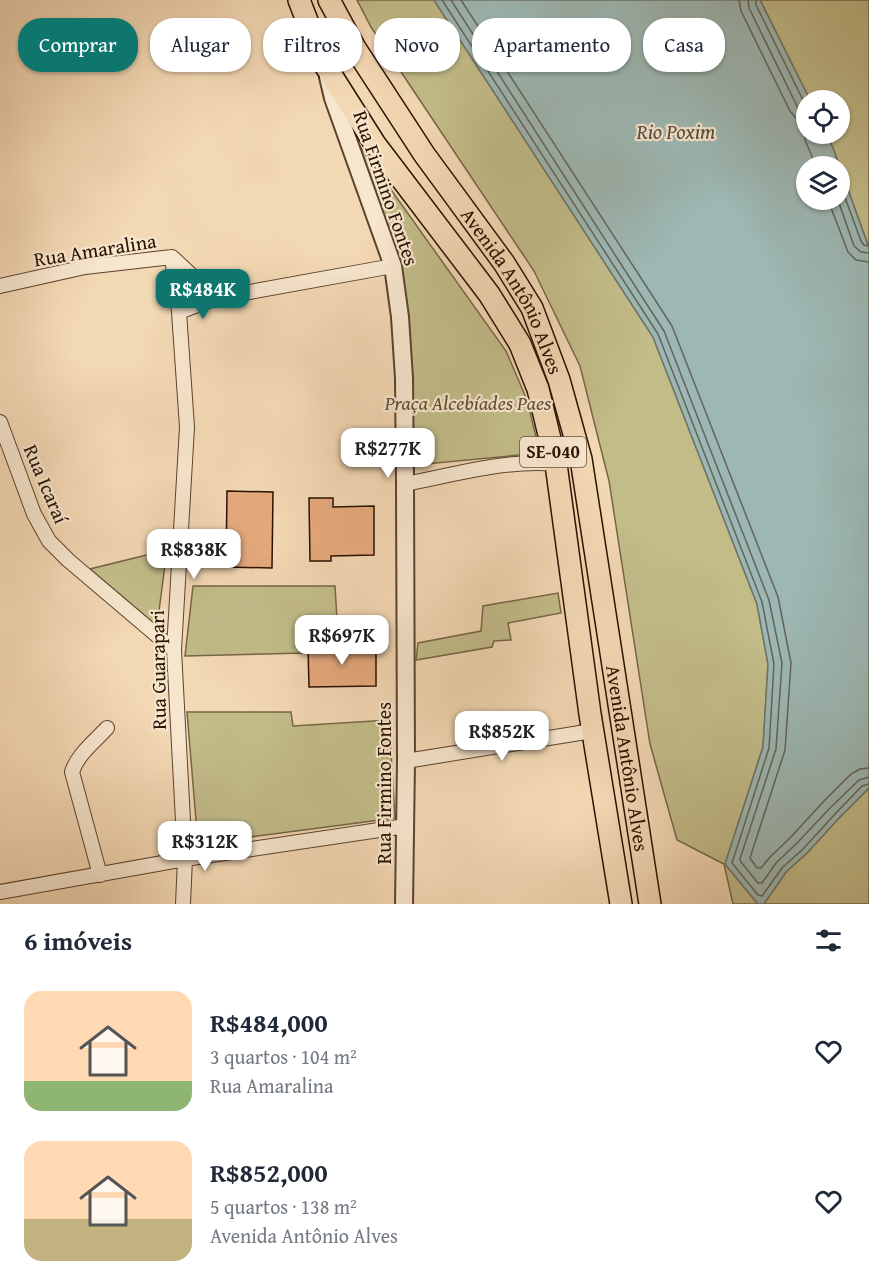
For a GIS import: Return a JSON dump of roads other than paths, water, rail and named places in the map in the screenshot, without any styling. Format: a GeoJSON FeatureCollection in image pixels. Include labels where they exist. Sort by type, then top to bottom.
{"type":"FeatureCollection","features":[{"type":"Feature","properties":{"kind":"main road","name":"SE-040"},"geometry":{"type":"LineString","coordinates":[[299,0],[306,18]]}},
{"type":"Feature","properties":{"kind":"main road","name":"Avenida Antônio Alves"},"geometry":{"type":"LineString","coordinates":[[329,0],[355,48],[424,154],[504,263],[532,308],[559,380],[580,459],[650,904]]}},
{"type":"Feature","properties":{"kind":"main road","name":"Avenida Antônio Alves"},"geometry":{"type":"LineString","coordinates":[[329,72],[375,144],[489,294],[520,344],[538,389],[556,465],[592,731],[621,904]]}},
{"type":"Feature","properties":{"kind":"street","name":"Rua Firmino Fontes"},"geometry":{"type":"LineString","coordinates":[[326,72],[393,266],[400,317],[404,378],[405,484],[406,826],[404,904]]}},
{"type":"Feature","properties":{"kind":"street","name":"Rua Amaralina"},"geometry":{"type":"LineString","coordinates":[[0,286],[85,267],[172,257],[216,298]]}},
{"type":"Feature","properties":{"kind":"street","name":"Rua Guarapari"},"geometry":{"type":"LineString","coordinates":[[172,257],[179,312],[187,427],[174,650],[184,859],[183,904]]}},
{"type":"Feature","properties":{"kind":"street"},"geometry":{"type":"LineString","coordinates":[[179,312],[216,298],[393,266]]}},
{"type":"Feature","properties":{"kind":"street","name":"Rua Icaraí"},"geometry":{"type":"LineString","coordinates":[[0,422],[34,514],[49,541],[68,560],[174,650]]}},
{"type":"Feature","properties":{"kind":"street"},"geometry":{"type":"LineString","coordinates":[[405,484],[514,464],[556,465]]}},
{"type":"Feature","properties":{"kind":"street"},"geometry":{"type":"LineString","coordinates":[[100,875],[72,772],[81,756],[107,728]]}},
{"type":"Feature","properties":{"kind":"street"},"geometry":{"type":"LineString","coordinates":[[406,761],[592,731]]}},
{"type":"Feature","properties":{"kind":"street"},"geometry":{"type":"LineString","coordinates":[[0,892],[184,859],[406,826]]}},
{"type":"Feature","properties":{"kind":"water","name":"Rio Poxim"},"geometry":{"type":"Polygon","coordinates":[[[434,0],[760,0],[805,90],[796,90],[796,144],[831,144],[833,148],[836,156],[796,156],[796,210],[850,210],[850,195],[869,248],[869,788],[786,872],[764,904],[758,904],[725,864],[763,747],[768,664],[757,604],[653,337],[481,72],[631,72],[631,18],[472,18],[472,58],[460,40],[460,18],[446,18],[434,0]]]}},
{"type":"Feature","properties":{"kind":"park label","name":"Praça Alcebíades Paes"},"geometry":{"type":"Point","coordinates":[468,403]}}]}
